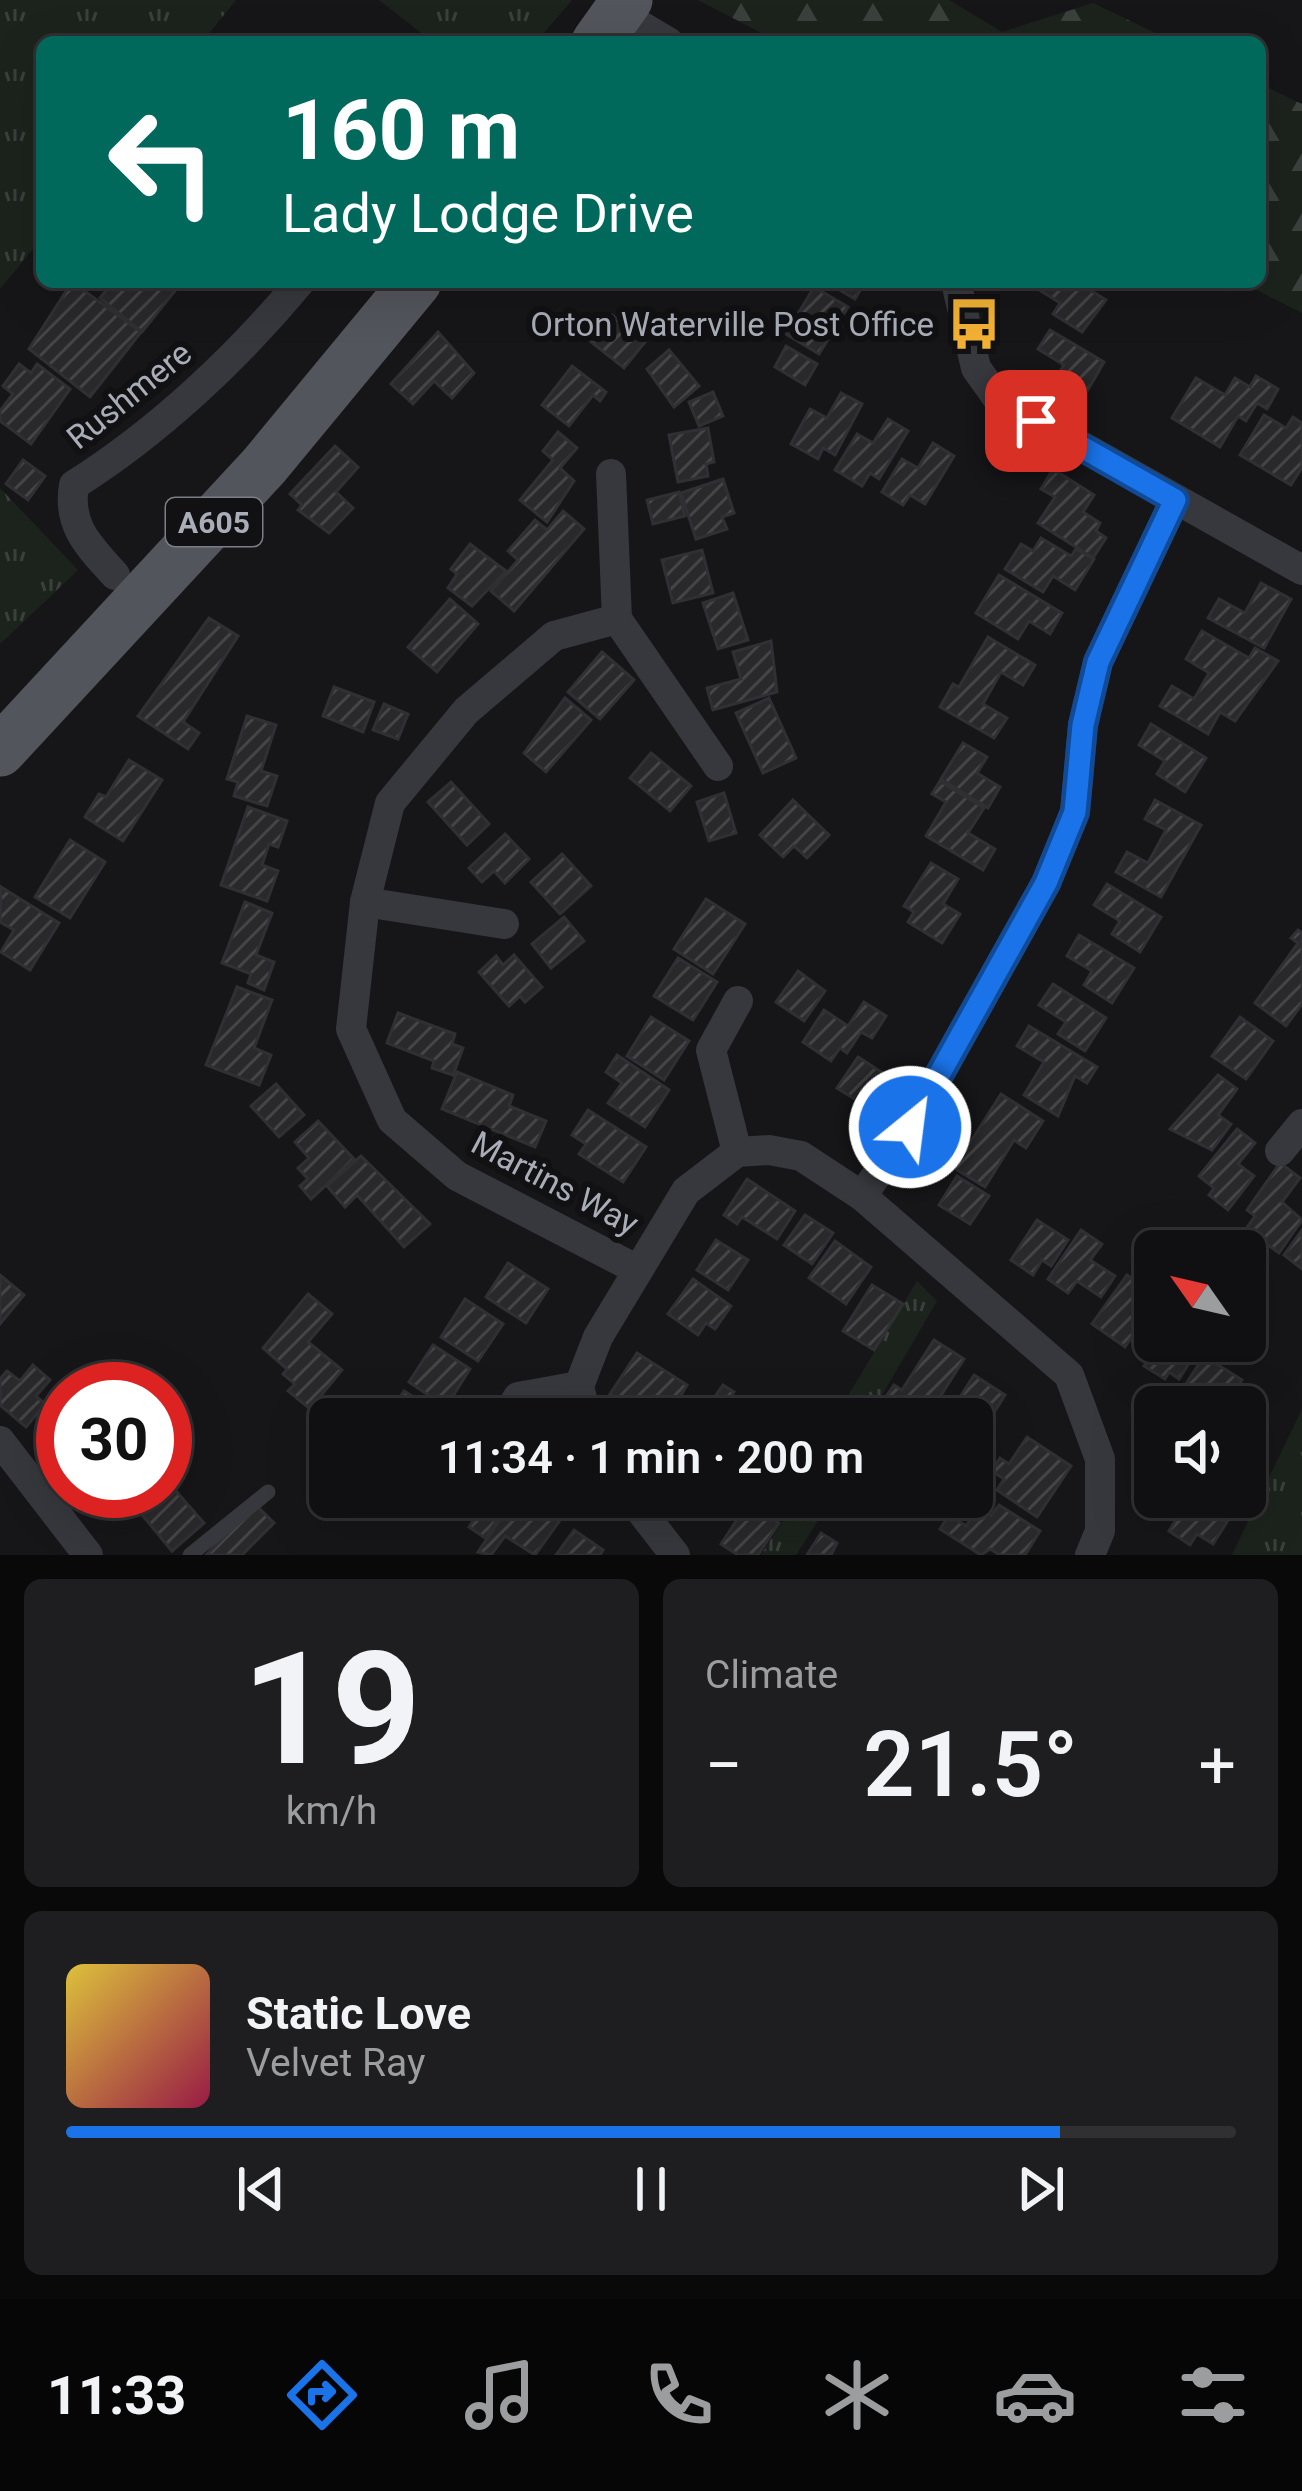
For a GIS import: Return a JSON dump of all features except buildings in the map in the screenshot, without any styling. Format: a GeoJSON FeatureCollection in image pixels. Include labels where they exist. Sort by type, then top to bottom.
{"type":"FeatureCollection","features":[{"type":"Feature","properties":{"kind":"main road","name":"A605"},"geometry":{"type":"LineString","coordinates":[[0,751],[264,466],[411,288]]}},
{"type":"Feature","properties":{"kind":"street"},"geometry":{"type":"LineString","coordinates":[[614,18],[654,36]]}},
{"type":"Feature","properties":{"kind":"street","name":"Rushmere"},"geometry":{"type":"LineString","coordinates":[[115,575],[82,538],[70,509],[74,485],[108,464],[255,337],[295,288]]}},
{"type":"Feature","properties":{"kind":"street"},"geometry":{"type":"LineString","coordinates":[[957,288],[976,368],[998,399],[1302,570]]}},
{"type":"Feature","properties":{"kind":"street"},"geometry":{"type":"LineString","coordinates":[[611,474],[617,619],[718,766]]}},
{"type":"Feature","properties":{"kind":"street"},"geometry":{"type":"LineString","coordinates":[[862,1196],[910,1127],[1046,883],[1075,812],[1083,725],[1098,662],[1175,500]]}},
{"type":"Feature","properties":{"kind":"street","name":"Martins Way"},"geometry":{"type":"LineString","coordinates":[[617,619],[554,636],[466,711],[390,803],[365,902],[351,1029],[392,1120],[457,1176],[638,1270]]}},
{"type":"Feature","properties":{"kind":"street"},"geometry":{"type":"LineString","coordinates":[[365,902],[504,925]]}},
{"type":"Feature","properties":{"kind":"street"},"geometry":{"type":"LineString","coordinates":[[737,1152],[711,1050],[738,1001]]}},
{"type":"Feature","properties":{"kind":"street"},"geometry":{"type":"LineString","coordinates":[[1280,1151],[1302,1124]]}},
{"type":"Feature","properties":{"kind":"street"},"geometry":{"type":"LineString","coordinates":[[582,1398],[579,1386],[598,1337],[686,1191],[737,1152],[801,1156],[862,1196],[1069,1376],[1100,1459],[1100,1531],[1090,1555]]}},
{"type":"Feature","properties":{"kind":"street"},"geometry":{"type":"LineString","coordinates":[[517,1398],[579,1386]]}},
{"type":"Feature","properties":{"kind":"street"},"geometry":{"type":"LineString","coordinates":[[0,1441],[88,1555]]}},
{"type":"Feature","properties":{"kind":"street"},"geometry":{"type":"LineString","coordinates":[[646,1518],[675,1555]]}},
{"type":"Feature","properties":{"kind":"lane"},"geometry":{"type":"LineString","coordinates":[[190,1555],[268,1492]]}},
{"type":"Feature","properties":{"kind":"green space"},"geometry":{"type":"Polygon","coordinates":[[[0,0],[236,0],[207,36],[36,36],[36,245],[0,289],[0,0]]]}},
{"type":"Feature","properties":{"kind":"green space"},"geometry":{"type":"Polygon","coordinates":[[[379,0],[572,0],[541,36],[425,36],[379,0]]]}},
{"type":"Feature","properties":{"kind":"green space"},"geometry":{"type":"Polygon","coordinates":[[[698,0],[949,0],[1002,32],[1093,3],[1162,36],[767,36],[698,0]]]}},
{"type":"Feature","properties":{"kind":"green space"},"geometry":{"type":"Polygon","coordinates":[[[1266,87],[1302,104],[1302,313],[1253,288],[1266,288],[1266,87]]]}},
{"type":"Feature","properties":{"kind":"green space"},"geometry":{"type":"Polygon","coordinates":[[[0,488],[78,570],[0,644],[0,488]]]}},
{"type":"Feature","properties":{"kind":"green space"},"geometry":{"type":"Polygon","coordinates":[[[917,1281],[937,1301],[880,1398],[847,1398],[917,1281]]]}},
{"type":"Feature","properties":{"kind":"green space"},"geometry":{"type":"Polygon","coordinates":[[[1302,1409],[1302,1555],[1232,1555],[1250,1518],[1266,1518],[1266,1484],[1302,1409]]]}},
{"type":"Feature","properties":{"kind":"green space"},"geometry":{"type":"Polygon","coordinates":[[[785,1518],[820,1518],[796,1555],[761,1555],[785,1518]]]}},
{"type":"Feature","properties":{"kind":"place","name":"Orton Waterville Post Office"},"geometry":{"type":"Point","coordinates":[974,324]}},
{"type":"Feature","properties":{"kind":"route"},"geometry":{"type":"LineString","coordinates":[[910,1127],[1046,883],[1075,812],[1083,725],[1098,662],[1175,500],[1036,421]]}}]}
